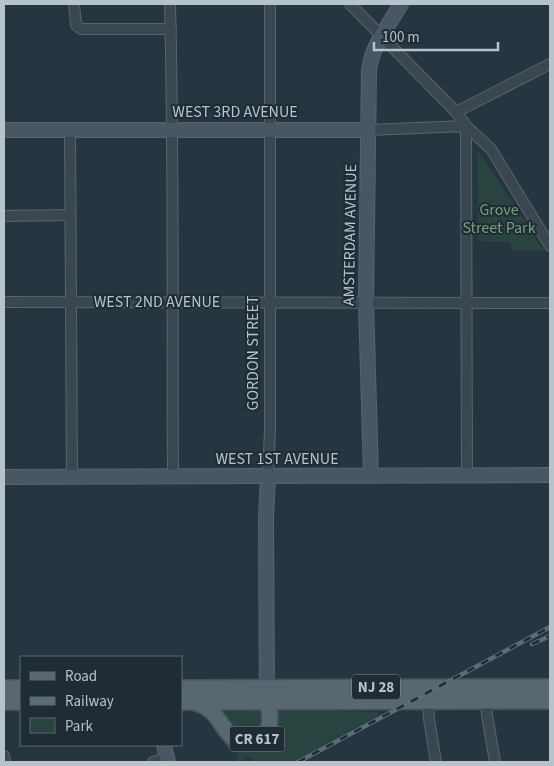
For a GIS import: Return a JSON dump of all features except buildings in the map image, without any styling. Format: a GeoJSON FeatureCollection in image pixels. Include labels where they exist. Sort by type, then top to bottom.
{"type":"FeatureCollection","features":[{"type":"Feature","properties":{"kind":"main road","name":"AMSTERDAM AVENUE"},"geometry":{"type":"LineString","coordinates":[[371,476],[366,302],[370,57],[401,4]]}},
{"type":"Feature","properties":{"kind":"main road","name":"WEST 3RD AVENUE"},"geometry":{"type":"LineString","coordinates":[[4,130],[368,130]]}},
{"type":"Feature","properties":{"kind":"main road","name":"WEST 1ST AVENUE"},"geometry":{"type":"LineString","coordinates":[[4,476],[550,475]]}},
{"type":"Feature","properties":{"kind":"main road","name":"GORDON STREET"},"geometry":{"type":"LineString","coordinates":[[267,694],[266,518],[268,476]]}},
{"type":"Feature","properties":{"kind":"main road","name":"NJ 28"},"geometry":{"type":"LineString","coordinates":[[182,688],[428,702],[550,687]]}},
{"type":"Feature","properties":{"kind":"main road"},"geometry":{"type":"LineString","coordinates":[[4,688],[20,688]]}},
{"type":"Feature","properties":{"kind":"main road","name":"NJ 28"},"geometry":{"type":"LineString","coordinates":[[186,702],[267,694],[485,694],[550,701]]}},
{"type":"Feature","properties":{"kind":"main road","name":"CR 617"},"geometry":{"type":"LineString","coordinates":[[186,702],[204,706],[213,713],[224,730],[232,738],[248,742],[262,736],[268,729],[270,716],[267,694]]}},
{"type":"Feature","properties":{"kind":"main road"},"geometry":{"type":"LineString","coordinates":[[4,702],[20,702]]}},
{"type":"Feature","properties":{"kind":"street"},"geometry":{"type":"LineString","coordinates":[[74,4],[76,25],[81,29],[171,29]]}},
{"type":"Feature","properties":{"kind":"street"},"geometry":{"type":"LineString","coordinates":[[170,4],[173,130],[173,476]]}},
{"type":"Feature","properties":{"kind":"street","name":"GORDON STREET"},"geometry":{"type":"LineString","coordinates":[[268,476],[270,430],[270,4]]}},
{"type":"Feature","properties":{"kind":"street"},"geometry":{"type":"LineString","coordinates":[[350,4],[456,112],[466,126],[491,149],[550,246]]}},
{"type":"Feature","properties":{"kind":"street"},"geometry":{"type":"LineString","coordinates":[[456,112],[550,64]]}},
{"type":"Feature","properties":{"kind":"street"},"geometry":{"type":"LineString","coordinates":[[466,126],[466,476]]}},
{"type":"Feature","properties":{"kind":"street","name":"WEST 3RD AVENUE"},"geometry":{"type":"LineString","coordinates":[[368,130],[466,126]]}},
{"type":"Feature","properties":{"kind":"street"},"geometry":{"type":"LineString","coordinates":[[70,130],[72,476]]}},
{"type":"Feature","properties":{"kind":"street"},"geometry":{"type":"LineString","coordinates":[[4,216],[70,215]]}},
{"type":"Feature","properties":{"kind":"street","name":"WEST 2ND AVENUE"},"geometry":{"type":"LineString","coordinates":[[4,302],[550,302]]}},
{"type":"Feature","properties":{"kind":"street"},"geometry":{"type":"LineString","coordinates":[[485,694],[495,762]]}},
{"type":"Feature","properties":{"kind":"street"},"geometry":{"type":"LineString","coordinates":[[428,702],[436,762]]}},
{"type":"Feature","properties":{"kind":"street"},"geometry":{"type":"LineString","coordinates":[[153,762],[167,755]]}},
{"type":"Feature","properties":{"kind":"street"},"geometry":{"type":"LineString","coordinates":[[4,756],[5,762]]}},
{"type":"Feature","properties":{"kind":"green space","name":"Grove Street Park"},"geometry":{"type":"Polygon","coordinates":[[[477,152],[482,156],[544,251],[513,251],[510,242],[478,241],[477,152]]]}},
{"type":"Feature","properties":{"kind":"green space"},"geometry":{"type":"Polygon","coordinates":[[[263,709],[264,722],[258,733],[250,735],[239,734],[227,722],[219,710],[263,709]]]}},
{"type":"Feature","properties":{"kind":"green space"},"geometry":{"type":"Polygon","coordinates":[[[335,710],[377,712],[380,715],[293,762],[255,762],[253,758],[249,757],[237,762],[237,749],[228,749],[222,737],[243,748],[277,711],[335,710]]]}},
{"type":"Feature","properties":{"kind":"railway"},"geometry":{"type":"LineString","coordinates":[[298,762],[550,627]]}},
{"type":"Feature","properties":{"kind":"railway"},"geometry":{"type":"LineString","coordinates":[[532,644],[550,636]]}}]}
